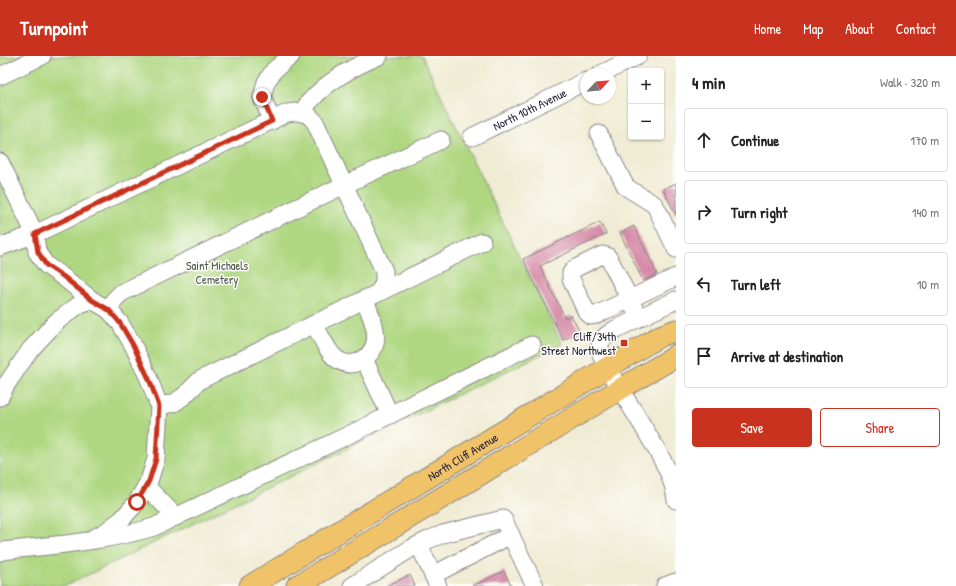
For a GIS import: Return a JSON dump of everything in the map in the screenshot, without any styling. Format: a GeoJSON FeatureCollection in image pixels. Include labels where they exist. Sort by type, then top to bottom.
{"type":"FeatureCollection","features":[{"type":"Feature","properties":{"kind":"main road","name":"North Cliff Avenue"},"geometry":{"type":"LineString","coordinates":[[250,586],[660,336],[676,330]]}},
{"type":"Feature","properties":{"kind":"main road","name":"North Cliff Avenue"},"geometry":{"type":"LineString","coordinates":[[297,586],[676,355]]}},
{"type":"Feature","properties":{"kind":"street"},"geometry":{"type":"LineString","coordinates":[[0,76],[42,56]]}},
{"type":"Feature","properties":{"kind":"street"},"geometry":{"type":"LineString","coordinates":[[272,121],[262,97],[266,82],[274,70],[291,56]]}},
{"type":"Feature","properties":{"kind":"street"},"geometry":{"type":"LineString","coordinates":[[302,113],[310,101],[321,90],[347,71],[379,56]]}},
{"type":"Feature","properties":{"kind":"street"},"geometry":{"type":"LineString","coordinates":[[613,68],[638,56]]}},
{"type":"Feature","properties":{"kind":"street","name":"North 10th Avenue"},"geometry":{"type":"LineString","coordinates":[[472,137],[580,84]]}},
{"type":"Feature","properties":{"kind":"street"},"geometry":{"type":"LineString","coordinates":[[0,247],[35,234],[287,114],[298,112],[309,114],[315,122],[384,271],[384,282],[379,292]]}},
{"type":"Feature","properties":{"kind":"street"},"geometry":{"type":"LineString","coordinates":[[599,134],[626,187],[655,205],[676,249]]}},
{"type":"Feature","properties":{"kind":"street"},"geometry":{"type":"LineString","coordinates":[[109,310],[114,300],[121,293],[344,185],[441,140]]}},
{"type":"Feature","properties":{"kind":"street"},"geometry":{"type":"LineString","coordinates":[[0,162],[35,234],[38,252],[46,265],[64,277],[92,300],[109,310],[120,323],[133,345],[149,379],[159,406],[156,459],[149,481],[137,502],[122,519],[105,532],[89,541]]}},
{"type":"Feature","properties":{"kind":"street"},"geometry":{"type":"LineString","coordinates":[[159,406],[174,403],[184,396],[200,380],[482,242]]}},
{"type":"Feature","properties":{"kind":"street"},"geometry":{"type":"LineString","coordinates":[[639,318],[630,299],[676,278]]}},
{"type":"Feature","properties":{"kind":"street"},"geometry":{"type":"LineString","coordinates":[[314,324],[331,354],[338,360],[348,364],[356,363],[364,359],[374,348],[376,338],[375,326],[364,299]]}},
{"type":"Feature","properties":{"kind":"street"},"geometry":{"type":"LineString","coordinates":[[0,397],[30,350],[56,322],[80,304],[92,300]]}},
{"type":"Feature","properties":{"kind":"street"},"geometry":{"type":"LineString","coordinates":[[676,300],[606,334],[600,344],[602,358],[607,368],[661,456],[675,490],[676,500]]}},
{"type":"Feature","properties":{"kind":"street"},"geometry":{"type":"LineString","coordinates":[[0,552],[112,538],[154,527],[390,415],[532,345]]}},
{"type":"Feature","properties":{"kind":"street"},"geometry":{"type":"LineString","coordinates":[[364,359],[390,415]]}},
{"type":"Feature","properties":{"kind":"street"},"geometry":{"type":"LineString","coordinates":[[146,486],[176,517]]}},
{"type":"Feature","properties":{"kind":"street"},"geometry":{"type":"LineString","coordinates":[[352,586],[428,540],[443,534],[503,519],[536,586]]}},
{"type":"Feature","properties":{"kind":"street"},"geometry":{"type":"LineString","coordinates":[[418,545],[436,580],[511,535]]}},
{"type":"Feature","properties":{"kind":"street"},"geometry":{"type":"LineString","coordinates":[[665,586],[676,582]]}},
{"type":"Feature","properties":{"kind":"green space","name":"Saint Michaels Cemetery"},"geometry":{"type":"Polygon","coordinates":[[[0,56],[422,56],[562,344],[65,586],[0,586],[0,56]]]}},
{"type":"Feature","properties":{"kind":"building"},"geometry":{"type":"Polygon","coordinates":[[[676,183],[676,215],[663,189],[676,183]]]}},
{"type":"Feature","properties":{"kind":"building"},"geometry":{"type":"Polygon","coordinates":[[[600,222],[606,234],[540,266],[565,318],[571,315],[580,332],[563,340],[523,259],[600,222]]]}},
{"type":"Feature","properties":{"kind":"building"},"geometry":{"type":"Polygon","coordinates":[[[634,226],[657,274],[643,281],[620,233],[634,226]]]}},
{"type":"Feature","properties":{"kind":"building"},"geometry":{"type":"Polygon","coordinates":[[[504,571],[511,586],[472,586],[504,571]]]}},
{"type":"Feature","properties":{"kind":"building"},"geometry":{"type":"Polygon","coordinates":[[[410,575],[415,586],[386,586],[410,575]]]}},
{"type":"Feature","properties":{"kind":"place","name":"Cliff/34th Street Northwest"},"geometry":{"type":"Point","coordinates":[624,343]}},
{"type":"Feature","properties":{"kind":"route"},"geometry":{"type":"LineString","coordinates":[[137,502],[149,481],[156,459],[159,406],[149,379],[133,345],[120,323],[109,310],[92,300],[64,277],[46,265],[38,252],[35,234],[272,121],[262,97]]}}]}
